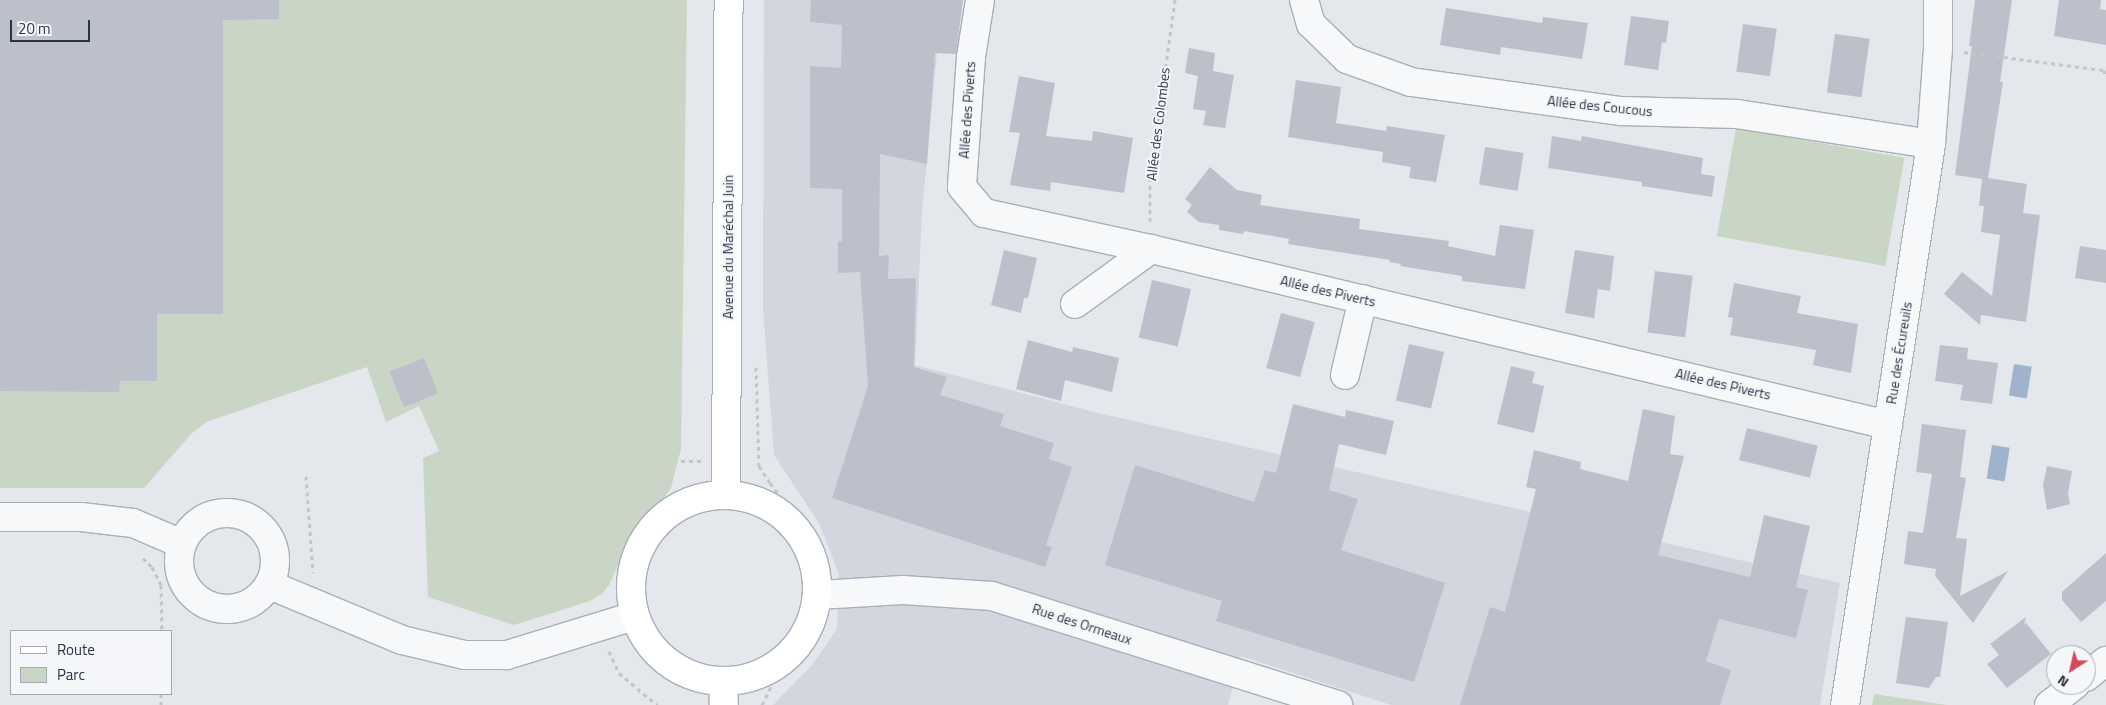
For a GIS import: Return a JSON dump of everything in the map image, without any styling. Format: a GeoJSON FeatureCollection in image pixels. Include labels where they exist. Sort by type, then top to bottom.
{"type":"FeatureCollection","features":[{"type":"Feature","properties":{"kind":"main road","name":"Avenue du Maréchal Juin"},"geometry":{"type":"LineString","coordinates":[[726,494],[729,0]]}},
{"type":"Feature","properties":{"kind":"main road"},"geometry":{"type":"LineString","coordinates":[[726,494],[756,499],[782,514],[803,537],[815,565],[818,595],[813,618],[806,632],[788,657],[768,670],[747,679],[724,693],[699,678],[676,668],[656,653],[643,636],[634,616],[630,594],[633,563],[646,535],[668,512],[695,498],[726,494]]}},
{"type":"Feature","properties":{"kind":"street","name":"Allée des Piverts"},"geometry":{"type":"LineString","coordinates":[[980,0],[971,57],[962,187],[984,213],[1151,249],[1888,425]]}},
{"type":"Feature","properties":{"kind":"street","name":"Allée des Coucous"},"geometry":{"type":"LineString","coordinates":[[1304,0],[1311,24],[1347,60],[1411,82],[1621,111],[1737,114],[1931,144]]}},
{"type":"Feature","properties":{"kind":"street","name":"Rue des Écureuils"},"geometry":{"type":"LineString","coordinates":[[1845,705],[1931,144],[1938,49],[1938,0]]}},
{"type":"Feature","properties":{"kind":"street"},"geometry":{"type":"LineString","coordinates":[[1075,304],[1151,249]]}},
{"type":"Feature","properties":{"kind":"street"},"geometry":{"type":"LineString","coordinates":[[1345,375],[1363,299]]}},
{"type":"Feature","properties":{"kind":"street"},"geometry":{"type":"LineString","coordinates":[[227,513],[247,518],[264,531],[272,543],[275,557],[270,585],[259,598],[245,606],[228,610],[212,607],[197,599],[184,581],[179,559],[182,544],[189,532],[199,522],[212,516],[227,513]]}},
{"type":"Feature","properties":{"kind":"street"},"geometry":{"type":"LineString","coordinates":[[0,517],[81,517],[139,526],[182,544]]}},
{"type":"Feature","properties":{"kind":"street"},"geometry":{"type":"LineString","coordinates":[[270,585],[402,640],[465,655],[507,655],[634,616]]}},
{"type":"Feature","properties":{"kind":"street","name":"Rue des Ormeaux"},"geometry":{"type":"LineString","coordinates":[[818,595],[903,590],[992,596],[1338,705]]}},
{"type":"Feature","properties":{"kind":"street"},"geometry":{"type":"LineString","coordinates":[[2049,705],[2062,695]]}},
{"type":"Feature","properties":{"kind":"path","name":"Allée des Colombes"},"geometry":{"type":"LineString","coordinates":[[1151,249],[1150,178],[1176,0]]}},
{"type":"Feature","properties":{"kind":"path"},"geometry":{"type":"LineString","coordinates":[[1938,49],[2103,70],[2106,74]]}},
{"type":"Feature","properties":{"kind":"path"},"geometry":{"type":"LineString","coordinates":[[759,466],[770,483],[820,545]]}},
{"type":"Feature","properties":{"kind":"path"},"geometry":{"type":"LineString","coordinates":[[306,476],[315,604]]}},
{"type":"Feature","properties":{"kind":"path"},"geometry":{"type":"LineString","coordinates":[[139,526],[137,553],[152,567],[161,584],[162,630]]}},
{"type":"Feature","properties":{"kind":"path"},"geometry":{"type":"LineString","coordinates":[[600,627],[619,673],[658,705]]}},
{"type":"Feature","properties":{"kind":"path"},"geometry":{"type":"LineString","coordinates":[[762,705],[777,674],[816,636]]}},
{"type":"Feature","properties":{"kind":"shaded area"},"geometry":{"type":"Polygon","coordinates":[[[764,0],[942,0],[922,211],[915,365],[1094,412],[1840,583],[1820,705],[1391,705],[1241,656],[1228,705],[773,705],[812,665],[837,629],[839,574],[819,523],[774,455],[763,309],[764,0]]]}},
{"type":"Feature","properties":{"kind":"green space"},"geometry":{"type":"Polygon","coordinates":[[[0,0],[687,0],[681,449],[671,488],[623,555],[609,585],[602,594],[590,601],[514,625],[428,597],[423,458],[439,451],[419,406],[386,422],[367,367],[206,422],[191,434],[144,488],[0,488],[0,0]]]}},
{"type":"Feature","properties":{"kind":"green space"},"geometry":{"type":"Polygon","coordinates":[[[1736,128],[1904,158],[1885,266],[1717,236],[1736,128]]]}},
{"type":"Feature","properties":{"kind":"green space"},"geometry":{"type":"Polygon","coordinates":[[[1874,694],[1947,705],[1872,705],[1874,694]]]}},
{"type":"Feature","properties":{"kind":"water"},"geometry":{"type":"Polygon","coordinates":[[[2014,364],[2032,367],[2027,398],[2009,396],[2014,364]]]}},
{"type":"Feature","properties":{"kind":"water"},"geometry":{"type":"Polygon","coordinates":[[[1992,445],[2010,448],[2004,481],[1987,479],[1992,445]]]}},
{"type":"Feature","properties":{"kind":"building"},"geometry":{"type":"Polygon","coordinates":[[[0,0],[279,0],[279,19],[223,20],[223,314],[157,314],[157,381],[120,381],[119,392],[0,391],[0,0]]]}},
{"type":"Feature","properties":{"kind":"building"},"geometry":{"type":"Polygon","coordinates":[[[811,0],[963,0],[956,54],[935,53],[927,164],[880,154],[879,256],[889,255],[888,279],[916,278],[914,367],[947,377],[940,395],[1004,414],[1000,426],[1054,443],[1049,459],[1072,467],[1046,545],[1052,547],[1045,567],[832,498],[868,386],[860,272],[838,273],[838,241],[842,241],[842,189],[810,188],[810,66],[841,68],[842,25],[810,22],[811,0]]]}},
{"type":"Feature","properties":{"kind":"building"},"geometry":{"type":"Polygon","coordinates":[[[1975,0],[2012,0],[2000,82],[2003,82],[1988,178],[2027,184],[2023,213],[2040,215],[2026,322],[1981,315],[1980,325],[1944,294],[1962,272],[1992,296],[2000,235],[1981,232],[1984,206],[1979,206],[1982,179],[1955,175],[1972,46],[1969,46],[1975,0]]]}},
{"type":"Feature","properties":{"kind":"building"},"geometry":{"type":"Polygon","coordinates":[[[2059,0],[2101,0],[2100,9],[2106,10],[2106,45],[2054,36],[2059,0]]]}},
{"type":"Feature","properties":{"kind":"building"},"geometry":{"type":"Polygon","coordinates":[[[1446,8],[1542,23],[1543,17],[1588,23],[1582,59],[1501,47],[1500,55],[1440,45],[1446,8]]]}},
{"type":"Feature","properties":{"kind":"building"},"geometry":{"type":"Polygon","coordinates":[[[1631,16],[1669,21],[1666,43],[1662,42],[1658,70],[1624,65],[1631,16]]]}},
{"type":"Feature","properties":{"kind":"building"},"geometry":{"type":"Polygon","coordinates":[[[1743,24],[1777,29],[1770,76],[1736,72],[1743,24]]]}},
{"type":"Feature","properties":{"kind":"building"},"geometry":{"type":"Polygon","coordinates":[[[1835,34],[1870,39],[1861,97],[1827,92],[1835,34]]]}},
{"type":"Feature","properties":{"kind":"building"},"geometry":{"type":"Polygon","coordinates":[[[1189,48],[1215,53],[1213,71],[1234,75],[1225,128],[1203,125],[1206,111],[1193,109],[1198,76],[1185,73],[1189,48]]]}},
{"type":"Feature","properties":{"kind":"building"},"geometry":{"type":"Polygon","coordinates":[[[1019,76],[1055,83],[1046,136],[1092,141],[1093,131],[1133,138],[1124,193],[1051,182],[1050,191],[1010,185],[1020,133],[1009,132],[1019,76]]]}},
{"type":"Feature","properties":{"kind":"building"},"geometry":{"type":"Polygon","coordinates":[[[1296,80],[1341,87],[1336,123],[1386,131],[1387,126],[1445,135],[1436,182],[1409,178],[1411,167],[1382,162],[1383,152],[1288,137],[1296,80]]]}},
{"type":"Feature","properties":{"kind":"building"},"geometry":{"type":"Polygon","coordinates":[[[1552,136],[1581,141],[1582,136],[1703,158],[1701,174],[1715,176],[1712,197],[1642,186],[1642,182],[1548,168],[1552,136]]]}},
{"type":"Feature","properties":{"kind":"building"},"geometry":{"type":"Polygon","coordinates":[[[1485,147],[1524,153],[1518,191],[1479,185],[1485,147]]]}},
{"type":"Feature","properties":{"kind":"building"},"geometry":{"type":"Polygon","coordinates":[[[1210,167],[1237,190],[1262,195],[1260,205],[1360,219],[1359,229],[1449,241],[1448,246],[1495,256],[1500,225],[1534,230],[1525,289],[1462,281],[1462,276],[1400,266],[1401,264],[1389,262],[1390,260],[1288,244],[1289,239],[1244,231],[1243,234],[1219,230],[1219,225],[1199,222],[1187,212],[1192,205],[1185,199],[1210,167]]]}},
{"type":"Feature","properties":{"kind":"building"},"geometry":{"type":"Polygon","coordinates":[[[2080,246],[2106,250],[2106,283],[2075,278],[2080,246]]]}},
{"type":"Feature","properties":{"kind":"building"},"geometry":{"type":"Polygon","coordinates":[[[1004,250],[1037,258],[1028,298],[1024,298],[1021,313],[991,305],[1004,250]]]}},
{"type":"Feature","properties":{"kind":"building"},"geometry":{"type":"Polygon","coordinates":[[[1575,250],[1614,256],[1610,291],[1598,289],[1594,318],[1565,313],[1575,250]]]}},
{"type":"Feature","properties":{"kind":"building"},"geometry":{"type":"Polygon","coordinates":[[[1655,271],[1693,276],[1685,337],[1647,333],[1655,271]]]}},
{"type":"Feature","properties":{"kind":"building"},"geometry":{"type":"Polygon","coordinates":[[[1152,280],[1191,289],[1178,346],[1139,337],[1152,280]]]}},
{"type":"Feature","properties":{"kind":"building"},"geometry":{"type":"Polygon","coordinates":[[[1734,283],[1801,296],[1797,313],[1858,324],[1851,373],[1813,365],[1816,350],[1730,335],[1733,318],[1728,317],[1734,283]]]}},
{"type":"Feature","properties":{"kind":"building"},"geometry":{"type":"Polygon","coordinates":[[[1281,313],[1315,322],[1300,377],[1266,368],[1281,313]]]}},
{"type":"Feature","properties":{"kind":"building"},"geometry":{"type":"Polygon","coordinates":[[[1028,340],[1072,352],[1073,347],[1119,358],[1112,392],[1065,380],[1061,401],[1016,389],[1028,340]]]}},
{"type":"Feature","properties":{"kind":"building"},"geometry":{"type":"Polygon","coordinates":[[[1409,344],[1444,352],[1431,409],[1396,401],[1409,344]]]}},
{"type":"Feature","properties":{"kind":"building"},"geometry":{"type":"Polygon","coordinates":[[[1940,345],[1968,348],[1967,359],[1998,363],[1992,404],[1960,400],[1963,385],[1935,381],[1940,345]]]}},
{"type":"Feature","properties":{"kind":"building"},"geometry":{"type":"Polygon","coordinates":[[[424,358],[438,393],[404,407],[390,372],[424,358]]]}},
{"type":"Feature","properties":{"kind":"building"},"geometry":{"type":"Polygon","coordinates":[[[1511,366],[1535,372],[1532,383],[1544,386],[1534,433],[1497,424],[1511,366]]]}},
{"type":"Feature","properties":{"kind":"building"},"geometry":{"type":"Polygon","coordinates":[[[1293,404],[1345,417],[1346,410],[1394,421],[1386,455],[1339,444],[1329,490],[1358,499],[1341,550],[1445,583],[1414,682],[1216,621],[1222,601],[1105,565],[1135,465],[1254,502],[1265,470],[1276,473],[1293,404]]]}},
{"type":"Feature","properties":{"kind":"building"},"geometry":{"type":"Polygon","coordinates":[[[1643,409],[1675,416],[1670,454],[1684,456],[1658,555],[1750,577],[1764,515],[1810,526],[1796,587],[1808,590],[1796,638],[1719,619],[1706,661],[1731,670],[1720,705],[1460,705],[1490,607],[1505,612],[1536,489],[1526,487],[1534,450],[1581,462],[1580,469],[1628,481],[1643,409]]]}},
{"type":"Feature","properties":{"kind":"building"},"geometry":{"type":"Polygon","coordinates":[[[1922,424],[1966,430],[1960,477],[1966,478],[1956,538],[1967,539],[1960,596],[2008,571],[1973,623],[1935,576],[1936,569],[1904,564],[1908,531],[1923,533],[1932,474],[1916,472],[1922,424]]]}},
{"type":"Feature","properties":{"kind":"building"},"geometry":{"type":"Polygon","coordinates":[[[1747,428],[1818,446],[1810,478],[1739,460],[1747,428]]]}},
{"type":"Feature","properties":{"kind":"building"},"geometry":{"type":"Polygon","coordinates":[[[2047,466],[2072,471],[2068,493],[2070,504],[2047,510],[2043,485],[2047,466]]]}},
{"type":"Feature","properties":{"kind":"building"},"geometry":{"type":"Polygon","coordinates":[[[2106,553],[2106,601],[2081,622],[2062,600],[2062,592],[2106,553]]]}},
{"type":"Feature","properties":{"kind":"building"},"geometry":{"type":"Polygon","coordinates":[[[1906,617],[1948,622],[1940,677],[1936,677],[1929,688],[1896,683],[1906,617]]]}},
{"type":"Feature","properties":{"kind":"building"},"geometry":{"type":"Polygon","coordinates":[[[2026,617],[2024,625],[2026,623],[2046,648],[2046,658],[2007,688],[1987,664],[1999,655],[1990,644],[2026,617]]]}}]}
